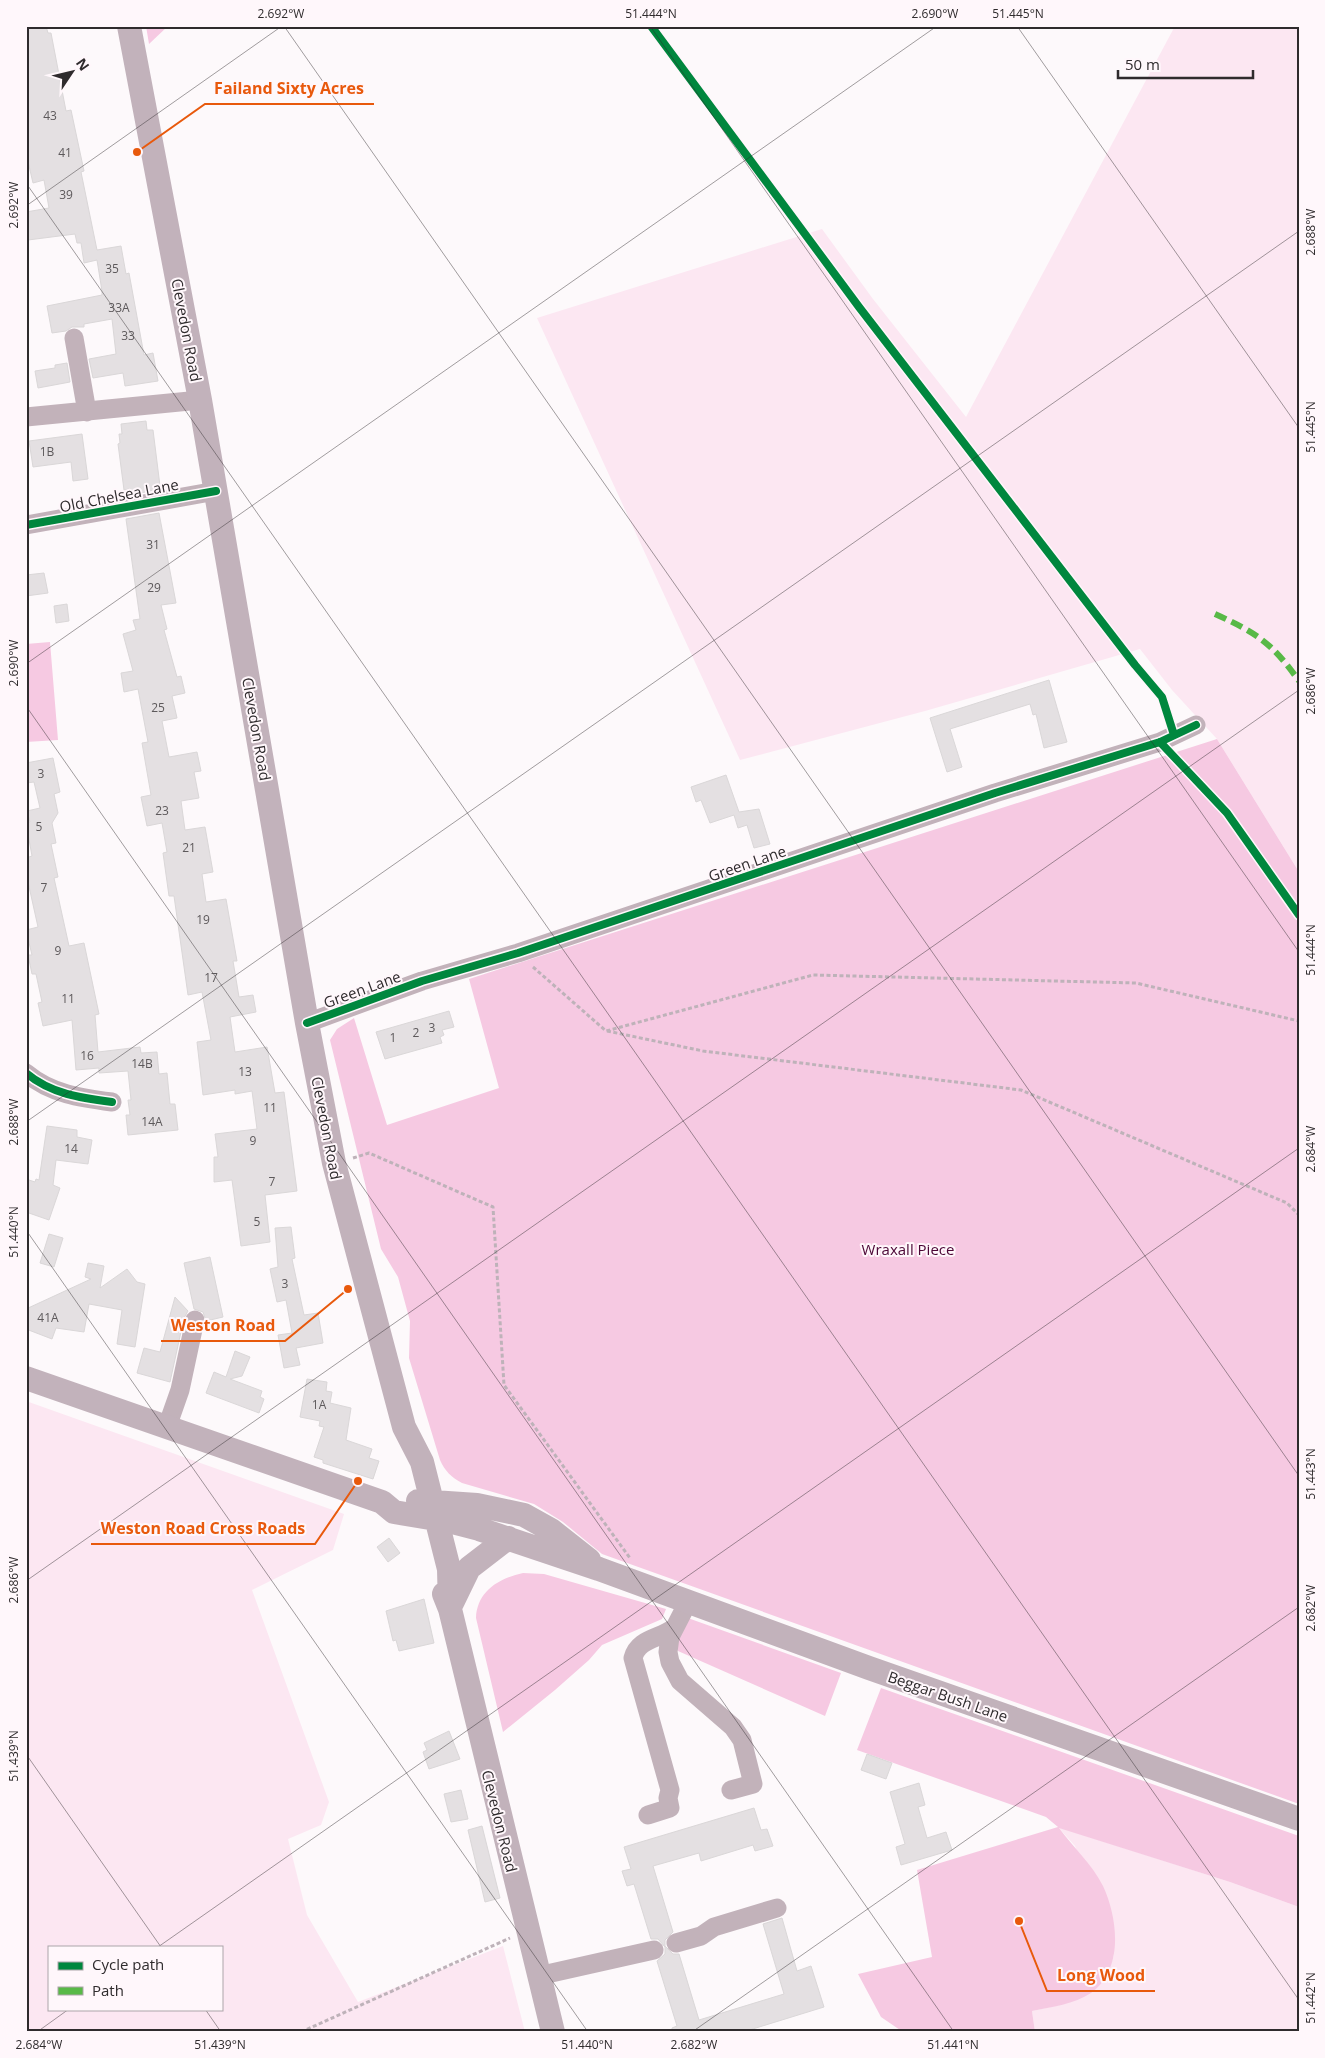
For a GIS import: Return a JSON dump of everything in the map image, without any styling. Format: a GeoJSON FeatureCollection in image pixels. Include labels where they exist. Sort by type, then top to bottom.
{"type":"FeatureCollection","features":[{"type":"Feature","properties":{"kind":"main road","name":"Clevedon Road"},"geometry":{"type":"LineString","coordinates":[[130,26],[200,400],[307,1023],[334,1163],[404,1427],[405,1460],[449,1569],[450,1609],[553,2032]]}},
{"type":"Feature","properties":{"kind":"main road"},"geometry":{"type":"LineString","coordinates":[[26,1378],[382,1502],[395,1500],[426,1509]]}},
{"type":"Feature","properties":{"kind":"main road","name":"Beggar Bush Lane"},"geometry":{"type":"LineString","coordinates":[[426,1509],[477,1505],[524,1514],[558,1535],[599,1569]]}},
{"type":"Feature","properties":{"kind":"main road","name":"Beggar Bush Lane"},"geometry":{"type":"LineString","coordinates":[[426,1509],[1299,1818]]}},
{"type":"Feature","properties":{"kind":"main road"},"geometry":{"type":"LineString","coordinates":[[450,1609],[469,1568],[508,1538]]}},
{"type":"Feature","properties":{"kind":"street"},"geometry":{"type":"LineString","coordinates":[[74,338],[87,412]]}},
{"type":"Feature","properties":{"kind":"street"},"geometry":{"type":"LineString","coordinates":[[26,417],[200,400]]}},
{"type":"Feature","properties":{"kind":"street","name":"Old Chelsea Lane"},"geometry":{"type":"LineString","coordinates":[[26,525],[216,491]]}},
{"type":"Feature","properties":{"kind":"street","name":"Green Lane"},"geometry":{"type":"LineString","coordinates":[[307,1023],[422,981],[518,953],[995,793],[1160,742],[1196,725]]}},
{"type":"Feature","properties":{"kind":"street"},"geometry":{"type":"LineString","coordinates":[[26,1073],[57,1092],[87,1106],[112,1102]]}},
{"type":"Feature","properties":{"kind":"street"},"geometry":{"type":"LineString","coordinates":[[167,1427],[180,1390],[194,1320]]}},
{"type":"Feature","properties":{"kind":"street"},"geometry":{"type":"LineString","coordinates":[[688,1602],[674,1628],[668,1652],[670,1662],[680,1681],[733,1727],[742,1740],[753,1784],[731,1790]]}},
{"type":"Feature","properties":{"kind":"street"},"geometry":{"type":"LineString","coordinates":[[648,1815],[670,1808],[668,1798],[670,1790],[633,1658],[635,1649],[640,1645],[667,1634],[674,1628]]}},
{"type":"Feature","properties":{"kind":"street"},"geometry":{"type":"LineString","coordinates":[[676,1943],[701,1936],[714,1927],[777,1908]]}},
{"type":"Feature","properties":{"kind":"street"},"geometry":{"type":"LineString","coordinates":[[538,1976],[654,1950]]}},
{"type":"Feature","properties":{"kind":"path"},"geometry":{"type":"LineString","coordinates":[[518,953],[606,1031],[703,1051],[1021,1090],[1287,1203],[1299,1215]]}},
{"type":"Feature","properties":{"kind":"path"},"geometry":{"type":"LineString","coordinates":[[606,1031],[813,975],[1136,982],[1299,1021]]}},
{"type":"Feature","properties":{"kind":"path"},"geometry":{"type":"LineString","coordinates":[[334,1163],[369,1153],[493,1207],[504,1385],[653,1589]]}},
{"type":"Feature","properties":{"kind":"path"},"geometry":{"type":"LineString","coordinates":[[301,2032],[502,1941]]}},
{"type":"Feature","properties":{"kind":"shaded area"},"geometry":{"type":"Polygon","coordinates":[[[1175,26],[1299,26],[1299,872],[1217,739],[1172,690],[1140,649],[925,711],[740,760],[537,318],[822,229],[873,299],[966,417],[1175,26]]]}},
{"type":"Feature","properties":{"kind":"shaded area"},"geometry":{"type":"Polygon","coordinates":[[[26,1401],[344,1514],[333,1550],[252,1590],[329,1802],[321,1825],[288,1839],[307,1915],[358,2002],[503,1946],[525,2032],[26,2032],[26,1401]]]}},
{"type":"Feature","properties":{"kind":"shaded area"},"geometry":{"type":"Polygon","coordinates":[[[1058,1827],[1230,1882],[1299,1907],[1299,2032],[1035,2032],[1032,2011],[1072,2001],[1093,1990],[1102,1981],[1114,1955],[1075,1846],[1058,1827]]]}},
{"type":"Feature","properties":{"kind":"green space"},"geometry":{"type":"Polygon","coordinates":[[[146,26],[168,26],[149,44],[146,26]]]}},
{"type":"Feature","properties":{"kind":"green space"},"geometry":{"type":"Polygon","coordinates":[[[50,642],[58,740],[26,742],[26,644],[50,642]]]}},
{"type":"Feature","properties":{"kind":"green space","name":"Wraxall Piece"},"geometry":{"type":"Polygon","coordinates":[[[1217,739],[1299,872],[1299,1804],[602,1554],[563,1522],[534,1504],[462,1483],[452,1476],[446,1471],[440,1460],[409,1358],[410,1321],[398,1277],[381,1249],[330,1040],[337,1029],[354,1018],[387,1125],[499,1088],[469,979],[1217,739]]]}},
{"type":"Feature","properties":{"kind":"green space"},"geometry":{"type":"Polygon","coordinates":[[[523,1573],[544,1574],[666,1609],[662,1619],[602,1645],[589,1660],[555,1690],[503,1732],[476,1618],[477,1609],[480,1600],[491,1587],[506,1578],[523,1573]]]}},
{"type":"Feature","properties":{"kind":"green space"},"geometry":{"type":"Polygon","coordinates":[[[685,1617],[841,1673],[825,1716],[678,1651],[675,1639],[685,1617]]]}},
{"type":"Feature","properties":{"kind":"green space"},"geometry":{"type":"Polygon","coordinates":[[[881,1688],[1299,1836],[1299,1907],[1230,1882],[1059,1828],[1099,1878],[1112,1913],[1115,1943],[1113,1957],[1109,1971],[1102,1983],[1091,1993],[1077,2000],[1063,2005],[1032,2011],[1035,2032],[903,2032],[881,2017],[858,1974],[932,1957],[917,1870],[1058,1827],[1046,1817],[857,1750],[881,1688]]]}},
{"type":"Feature","properties":{"kind":"building"},"geometry":{"type":"Polygon","coordinates":[[[26,26],[46,26],[48,33],[51,33],[66,111],[71,110],[84,171],[81,172],[97,250],[121,246],[126,274],[129,273],[144,355],[153,353],[158,381],[125,386],[123,373],[93,378],[89,359],[116,354],[112,319],[52,333],[47,306],[102,295],[102,291],[97,260],[84,263],[81,243],[77,243],[75,234],[28,240],[26,212],[49,208],[44,180],[33,183],[26,153],[26,26]]]}},
{"type":"Feature","properties":{"kind":"building"},"geometry":{"type":"Polygon","coordinates":[[[67,363],[70,382],[38,388],[35,371],[55,368],[55,365],[67,363]]]}},
{"type":"Feature","properties":{"kind":"building"},"geometry":{"type":"Polygon","coordinates":[[[146,421],[147,430],[153,430],[160,486],[154,487],[155,490],[130,495],[129,489],[124,490],[118,444],[120,443],[119,434],[122,434],[121,424],[146,421]]]}},
{"type":"Feature","properties":{"kind":"building"},"geometry":{"type":"Polygon","coordinates":[[[82,434],[88,479],[73,481],[71,462],[33,467],[29,441],[82,434]]]}},
{"type":"Feature","properties":{"kind":"building"},"geometry":{"type":"Polygon","coordinates":[[[159,513],[176,603],[161,605],[167,629],[164,630],[177,677],[181,676],[185,693],[172,696],[177,718],[162,721],[169,757],[197,752],[201,771],[194,772],[199,798],[181,801],[185,830],[205,827],[213,872],[202,874],[206,902],[226,899],[237,961],[233,961],[239,997],[253,995],[256,1012],[230,1017],[235,1052],[267,1047],[275,1093],[284,1092],[297,1191],[265,1195],[270,1242],[241,1246],[232,1180],[214,1182],[214,1157],[218,1157],[215,1134],[257,1129],[252,1091],[235,1094],[235,1090],[203,1095],[197,1042],[211,1040],[202,992],[188,995],[174,896],[169,896],[163,853],[167,852],[162,823],[147,826],[141,797],[151,795],[142,743],[148,742],[138,689],[124,692],[121,673],[133,671],[123,634],[136,630],[133,620],[140,619],[126,519],[159,513]]]}},
{"type":"Feature","properties":{"kind":"building"},"geometry":{"type":"Polygon","coordinates":[[[44,573],[48,593],[26,596],[26,575],[44,573]]]}},
{"type":"Feature","properties":{"kind":"building"},"geometry":{"type":"Polygon","coordinates":[[[67,604],[69,621],[56,623],[54,606],[67,604]]]}},
{"type":"Feature","properties":{"kind":"building"},"geometry":{"type":"Polygon","coordinates":[[[1049,680],[1067,742],[1044,748],[1036,714],[1033,715],[1030,704],[950,729],[962,767],[947,772],[930,718],[1049,680]]]}},
{"type":"Feature","properties":{"kind":"building"},"geometry":{"type":"Polygon","coordinates":[[[53,758],[60,792],[54,794],[58,813],[52,823],[56,843],[51,844],[58,877],[54,878],[69,946],[84,943],[99,1014],[95,1015],[98,1052],[140,1047],[141,1053],[157,1052],[159,1074],[167,1073],[170,1104],[175,1104],[178,1130],[128,1135],[126,1115],[130,1115],[128,1100],[131,1100],[128,1071],[99,1073],[99,1068],[76,1070],[72,1020],[43,1026],[38,1003],[42,1002],[36,974],[32,974],[28,955],[32,955],[26,930],[38,927],[26,873],[26,858],[32,856],[26,823],[30,822],[27,811],[40,808],[34,782],[26,783],[26,763],[53,758]]]}},
{"type":"Feature","properties":{"kind":"building"},"geometry":{"type":"Polygon","coordinates":[[[726,775],[739,812],[759,809],[770,844],[754,848],[747,825],[738,828],[734,815],[710,823],[701,800],[696,802],[691,787],[726,775]]]}},
{"type":"Feature","properties":{"kind":"building"},"geometry":{"type":"Polygon","coordinates":[[[449,1011],[454,1027],[442,1030],[444,1035],[440,1037],[442,1043],[385,1059],[376,1032],[449,1011]]]}},
{"type":"Feature","properties":{"kind":"building"},"geometry":{"type":"Polygon","coordinates":[[[47,1126],[77,1130],[77,1137],[92,1140],[88,1164],[56,1160],[53,1185],[60,1188],[49,1220],[26,1212],[26,1179],[35,1182],[36,1179],[39,1180],[47,1126]]]}},
{"type":"Feature","properties":{"kind":"building"},"geometry":{"type":"Polygon","coordinates":[[[291,1227],[295,1258],[292,1259],[304,1315],[318,1313],[323,1343],[296,1348],[300,1365],[284,1368],[278,1335],[292,1333],[286,1300],[277,1302],[270,1269],[278,1267],[275,1228],[291,1227]]]}},
{"type":"Feature","properties":{"kind":"building"},"geometry":{"type":"Polygon","coordinates":[[[49,1234],[63,1238],[54,1267],[40,1263],[49,1234]]]}},
{"type":"Feature","properties":{"kind":"building"},"geometry":{"type":"Polygon","coordinates":[[[210,1257],[223,1317],[206,1321],[203,1312],[194,1309],[184,1263],[210,1257]]]}},
{"type":"Feature","properties":{"kind":"building"},"geometry":{"type":"Polygon","coordinates":[[[88,1263],[104,1266],[100,1288],[127,1269],[137,1282],[145,1284],[135,1347],[117,1344],[122,1310],[89,1304],[84,1332],[56,1328],[52,1339],[26,1329],[26,1309],[91,1279],[85,1277],[88,1263]]]}},
{"type":"Feature","properties":{"kind":"building"},"geometry":{"type":"Polygon","coordinates":[[[175,1297],[188,1311],[184,1318],[170,1382],[137,1373],[144,1348],[160,1352],[175,1297]]]}},
{"type":"Feature","properties":{"kind":"building"},"geometry":{"type":"Polygon","coordinates":[[[235,1351],[250,1357],[242,1376],[230,1379],[262,1391],[260,1397],[264,1399],[259,1413],[206,1393],[214,1372],[226,1377],[235,1351]]]}},
{"type":"Feature","properties":{"kind":"building"},"geometry":{"type":"Polygon","coordinates":[[[307,1379],[327,1382],[326,1391],[332,1392],[330,1403],[351,1408],[346,1440],[372,1449],[369,1458],[379,1461],[373,1479],[323,1463],[323,1460],[314,1457],[324,1427],[319,1426],[320,1421],[300,1417],[307,1379]]]}},
{"type":"Feature","properties":{"kind":"building"},"geometry":{"type":"Polygon","coordinates":[[[389,1538],[400,1553],[388,1562],[377,1547],[389,1538]]]}},
{"type":"Feature","properties":{"kind":"building"},"geometry":{"type":"Polygon","coordinates":[[[424,1599],[434,1643],[399,1651],[396,1640],[393,1641],[386,1611],[424,1599]]]}},
{"type":"Feature","properties":{"kind":"building"},"geometry":{"type":"Polygon","coordinates":[[[449,1731],[460,1759],[429,1769],[423,1752],[427,1750],[424,1743],[449,1731]]]}},
{"type":"Feature","properties":{"kind":"building"},"geometry":{"type":"Polygon","coordinates":[[[867,1754],[892,1763],[886,1779],[861,1770],[867,1754]]]}},
{"type":"Feature","properties":{"kind":"building"},"geometry":{"type":"Polygon","coordinates":[[[919,1783],[925,1805],[918,1807],[927,1838],[946,1832],[952,1850],[901,1865],[896,1847],[905,1844],[890,1792],[919,1783]]]}},
{"type":"Feature","properties":{"kind":"building"},"geometry":{"type":"Polygon","coordinates":[[[461,1790],[468,1819],[451,1822],[444,1794],[461,1790]]]}},
{"type":"Feature","properties":{"kind":"building"},"geometry":{"type":"Polygon","coordinates":[[[754,1808],[761,1830],[767,1829],[773,1846],[755,1851],[753,1845],[701,1861],[699,1853],[653,1866],[673,1932],[665,1940],[665,1946],[673,1954],[679,1954],[699,2020],[784,1994],[763,1924],[782,1918],[797,1971],[811,1966],[824,2007],[743,2032],[672,2032],[672,2028],[677,2026],[657,1961],[665,1954],[665,1947],[658,1939],[651,1939],[634,1884],[627,1886],[622,1871],[631,1869],[624,1847],[754,1808]]]}},
{"type":"Feature","properties":{"kind":"building"},"geometry":{"type":"Polygon","coordinates":[[[482,1826],[500,1898],[485,1902],[468,1830],[482,1826]]]}},
{"type":"Feature","properties":{"kind":"marked path"},"geometry":{"type":"LineString","coordinates":[[1215,614],[1263,640],[1280,657],[1299,681]]}},
{"type":"Feature","properties":{"kind":"cycle path"},"geometry":{"type":"LineString","coordinates":[[651,26],[859,307],[1135,665],[1162,697],[1174,735]]}},
{"type":"Feature","properties":{"kind":"cycle path"},"geometry":{"type":"LineString","coordinates":[[26,525],[216,491]]}},
{"type":"Feature","properties":{"kind":"cycle path"},"geometry":{"type":"LineString","coordinates":[[307,1023],[422,981],[518,953],[995,793],[1160,742],[1196,725]]}},
{"type":"Feature","properties":{"kind":"cycle path"},"geometry":{"type":"LineString","coordinates":[[1160,742],[1227,813],[1299,915]]}},
{"type":"Feature","properties":{"kind":"cycle path"},"geometry":{"type":"LineString","coordinates":[[26,1073],[46,1086],[67,1094],[112,1102]]}},
{"type":"Feature","properties":{"kind":"place","name":"Failand Sixty Acres"},"geometry":{"type":"Point","coordinates":[137,152]}},
{"type":"Feature","properties":{"kind":"place","name":"Weston Road"},"geometry":{"type":"Point","coordinates":[348,1289]}},
{"type":"Feature","properties":{"kind":"place","name":"Weston Road Cross Roads"},"geometry":{"type":"Point","coordinates":[358,1481]}},
{"type":"Feature","properties":{"kind":"place","name":"Long Wood"},"geometry":{"type":"Point","coordinates":[1019,1921]}}]}
